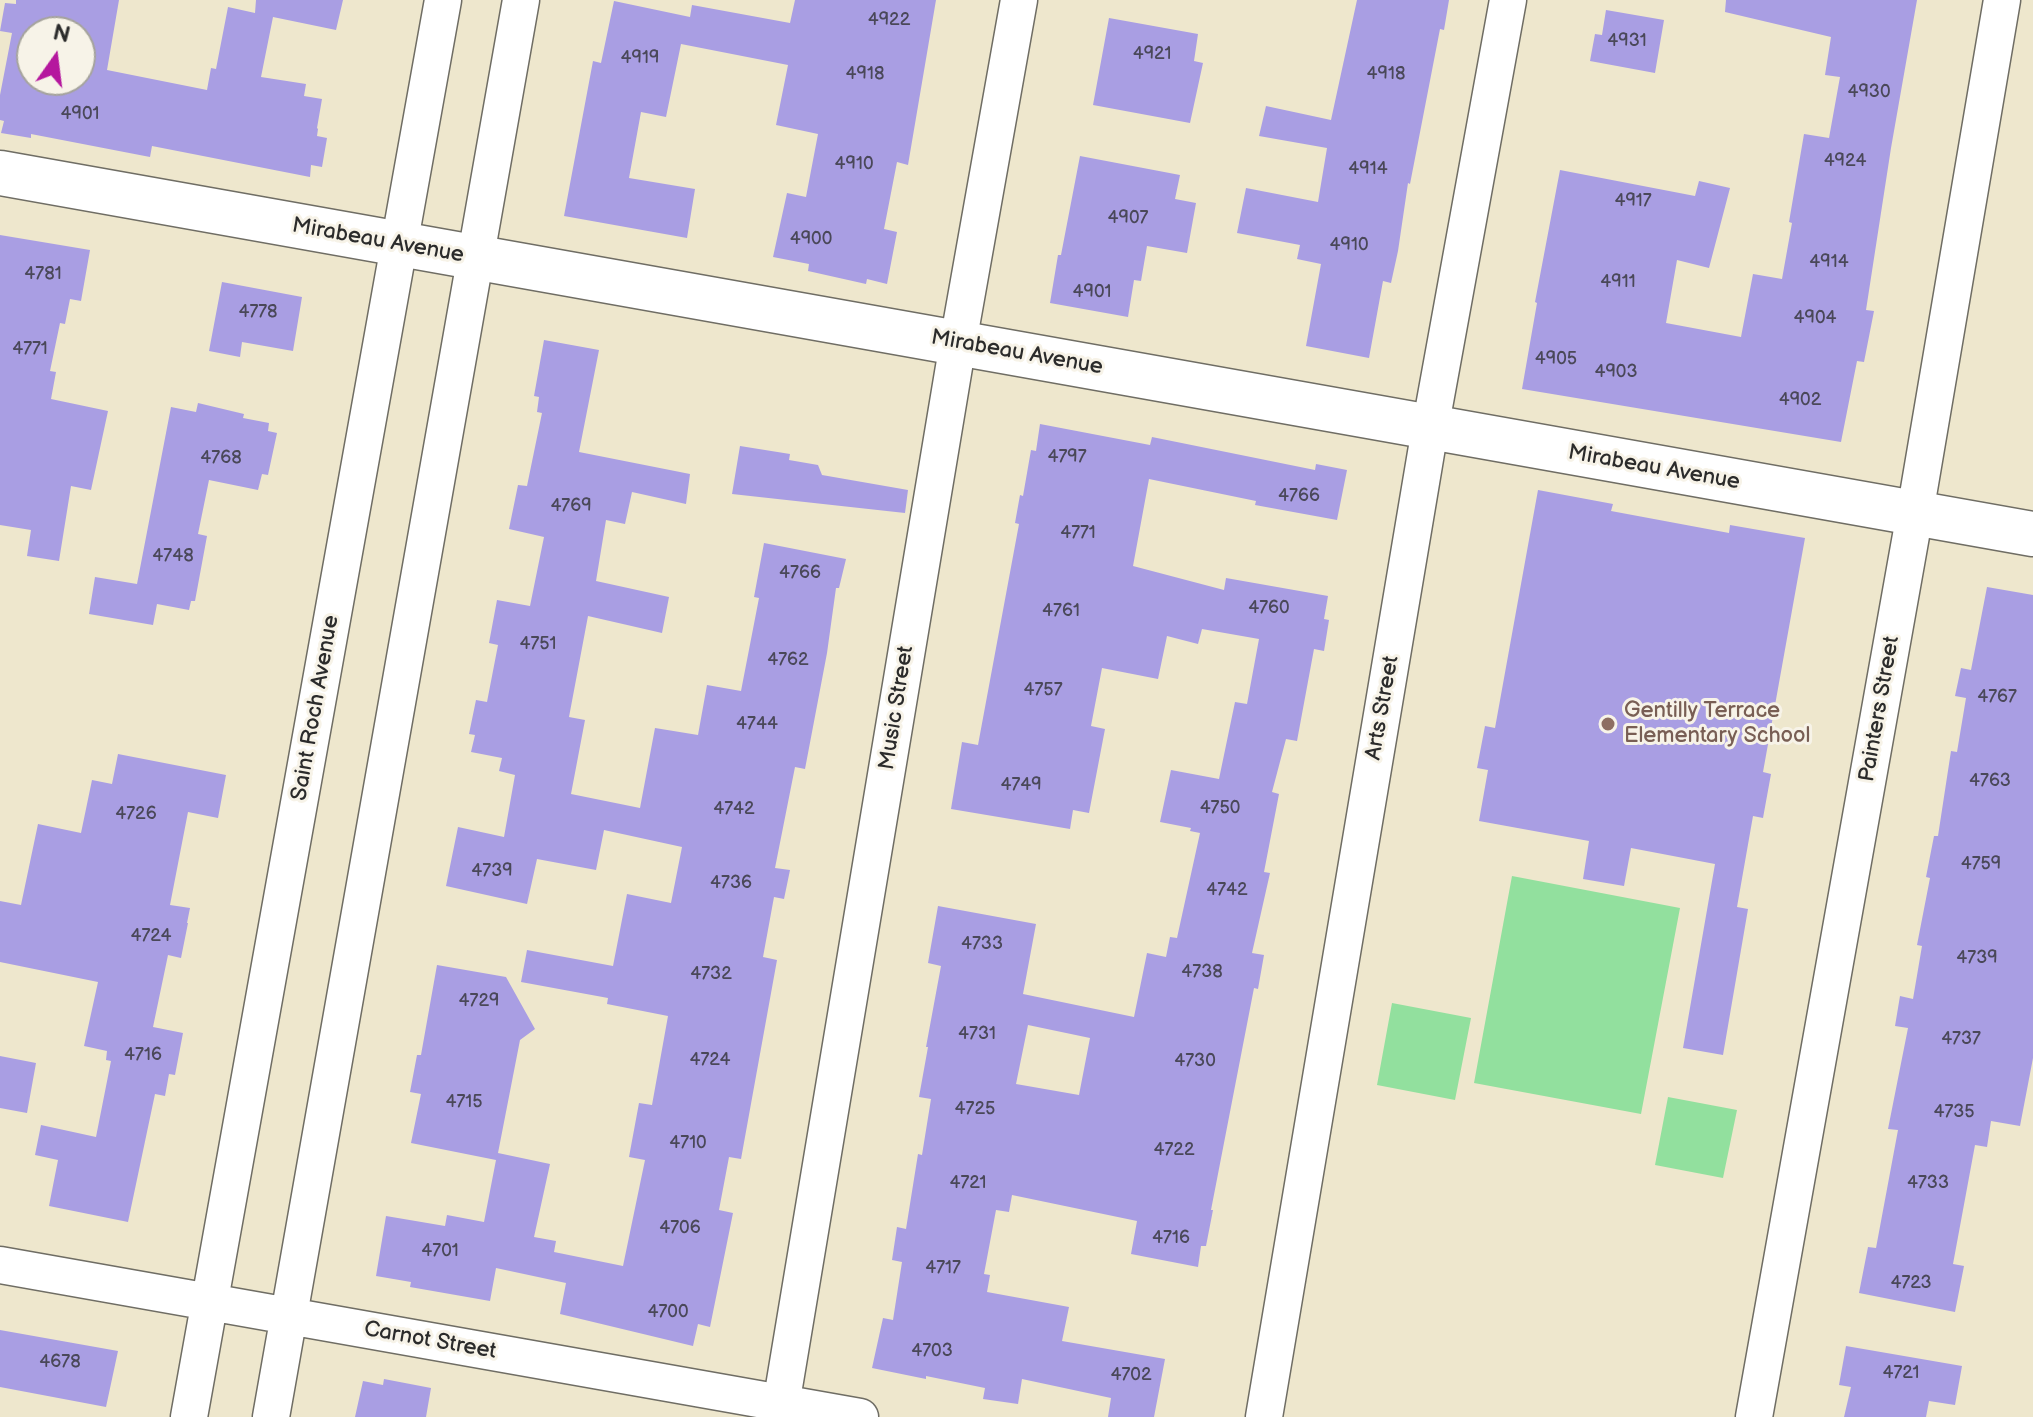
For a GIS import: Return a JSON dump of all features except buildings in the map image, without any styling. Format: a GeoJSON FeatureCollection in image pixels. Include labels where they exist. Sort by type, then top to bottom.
{"type":"FeatureCollection","features":[{"type":"Feature","properties":{"kind":"street","name":"Saint Roch Avenue"},"geometry":{"type":"LineString","coordinates":[[189,1417],[443,0]]}},
{"type":"Feature","properties":{"kind":"street"},"geometry":{"type":"LineString","coordinates":[[271,1417],[521,0]]}},
{"type":"Feature","properties":{"kind":"street","name":"Music Street"},"geometry":{"type":"LineString","coordinates":[[781,1410],[958,343],[1019,0]]}},
{"type":"Feature","properties":{"kind":"street","name":"Arts Street"},"geometry":{"type":"LineString","coordinates":[[1264,1417],[1430,429],[1508,0]]}},
{"type":"Feature","properties":{"kind":"street","name":"Painters Street"},"geometry":{"type":"LineString","coordinates":[[1754,1417],[1915,513],[2002,0]]}},
{"type":"Feature","properties":{"kind":"street","name":"Mirabeau Avenue"},"geometry":{"type":"LineString","coordinates":[[0,173],[2033,534]]}},
{"type":"Feature","properties":{"kind":"street","name":"Carnot Street"},"geometry":{"type":"LineString","coordinates":[[0,1265],[289,1316],[781,1410],[860,1417]]}},
{"type":"Feature","properties":{"kind":"green space"},"geometry":{"type":"Polygon","coordinates":[[[1512,876],[1680,908],[1641,1114],[1474,1083],[1512,876]]]}},
{"type":"Feature","properties":{"kind":"green space"},"geometry":{"type":"Polygon","coordinates":[[[1392,1003],[1471,1018],[1455,1100],[1377,1085],[1392,1003]]]}},
{"type":"Feature","properties":{"kind":"green space"},"geometry":{"type":"Polygon","coordinates":[[[1668,1097],[1737,1110],[1723,1178],[1655,1165],[1668,1097]]]}},
{"type":"Feature","properties":{"kind":"place","name":"Gentilly Terrace Elementary School"},"geometry":{"type":"Point","coordinates":[1608,724]}}]}
